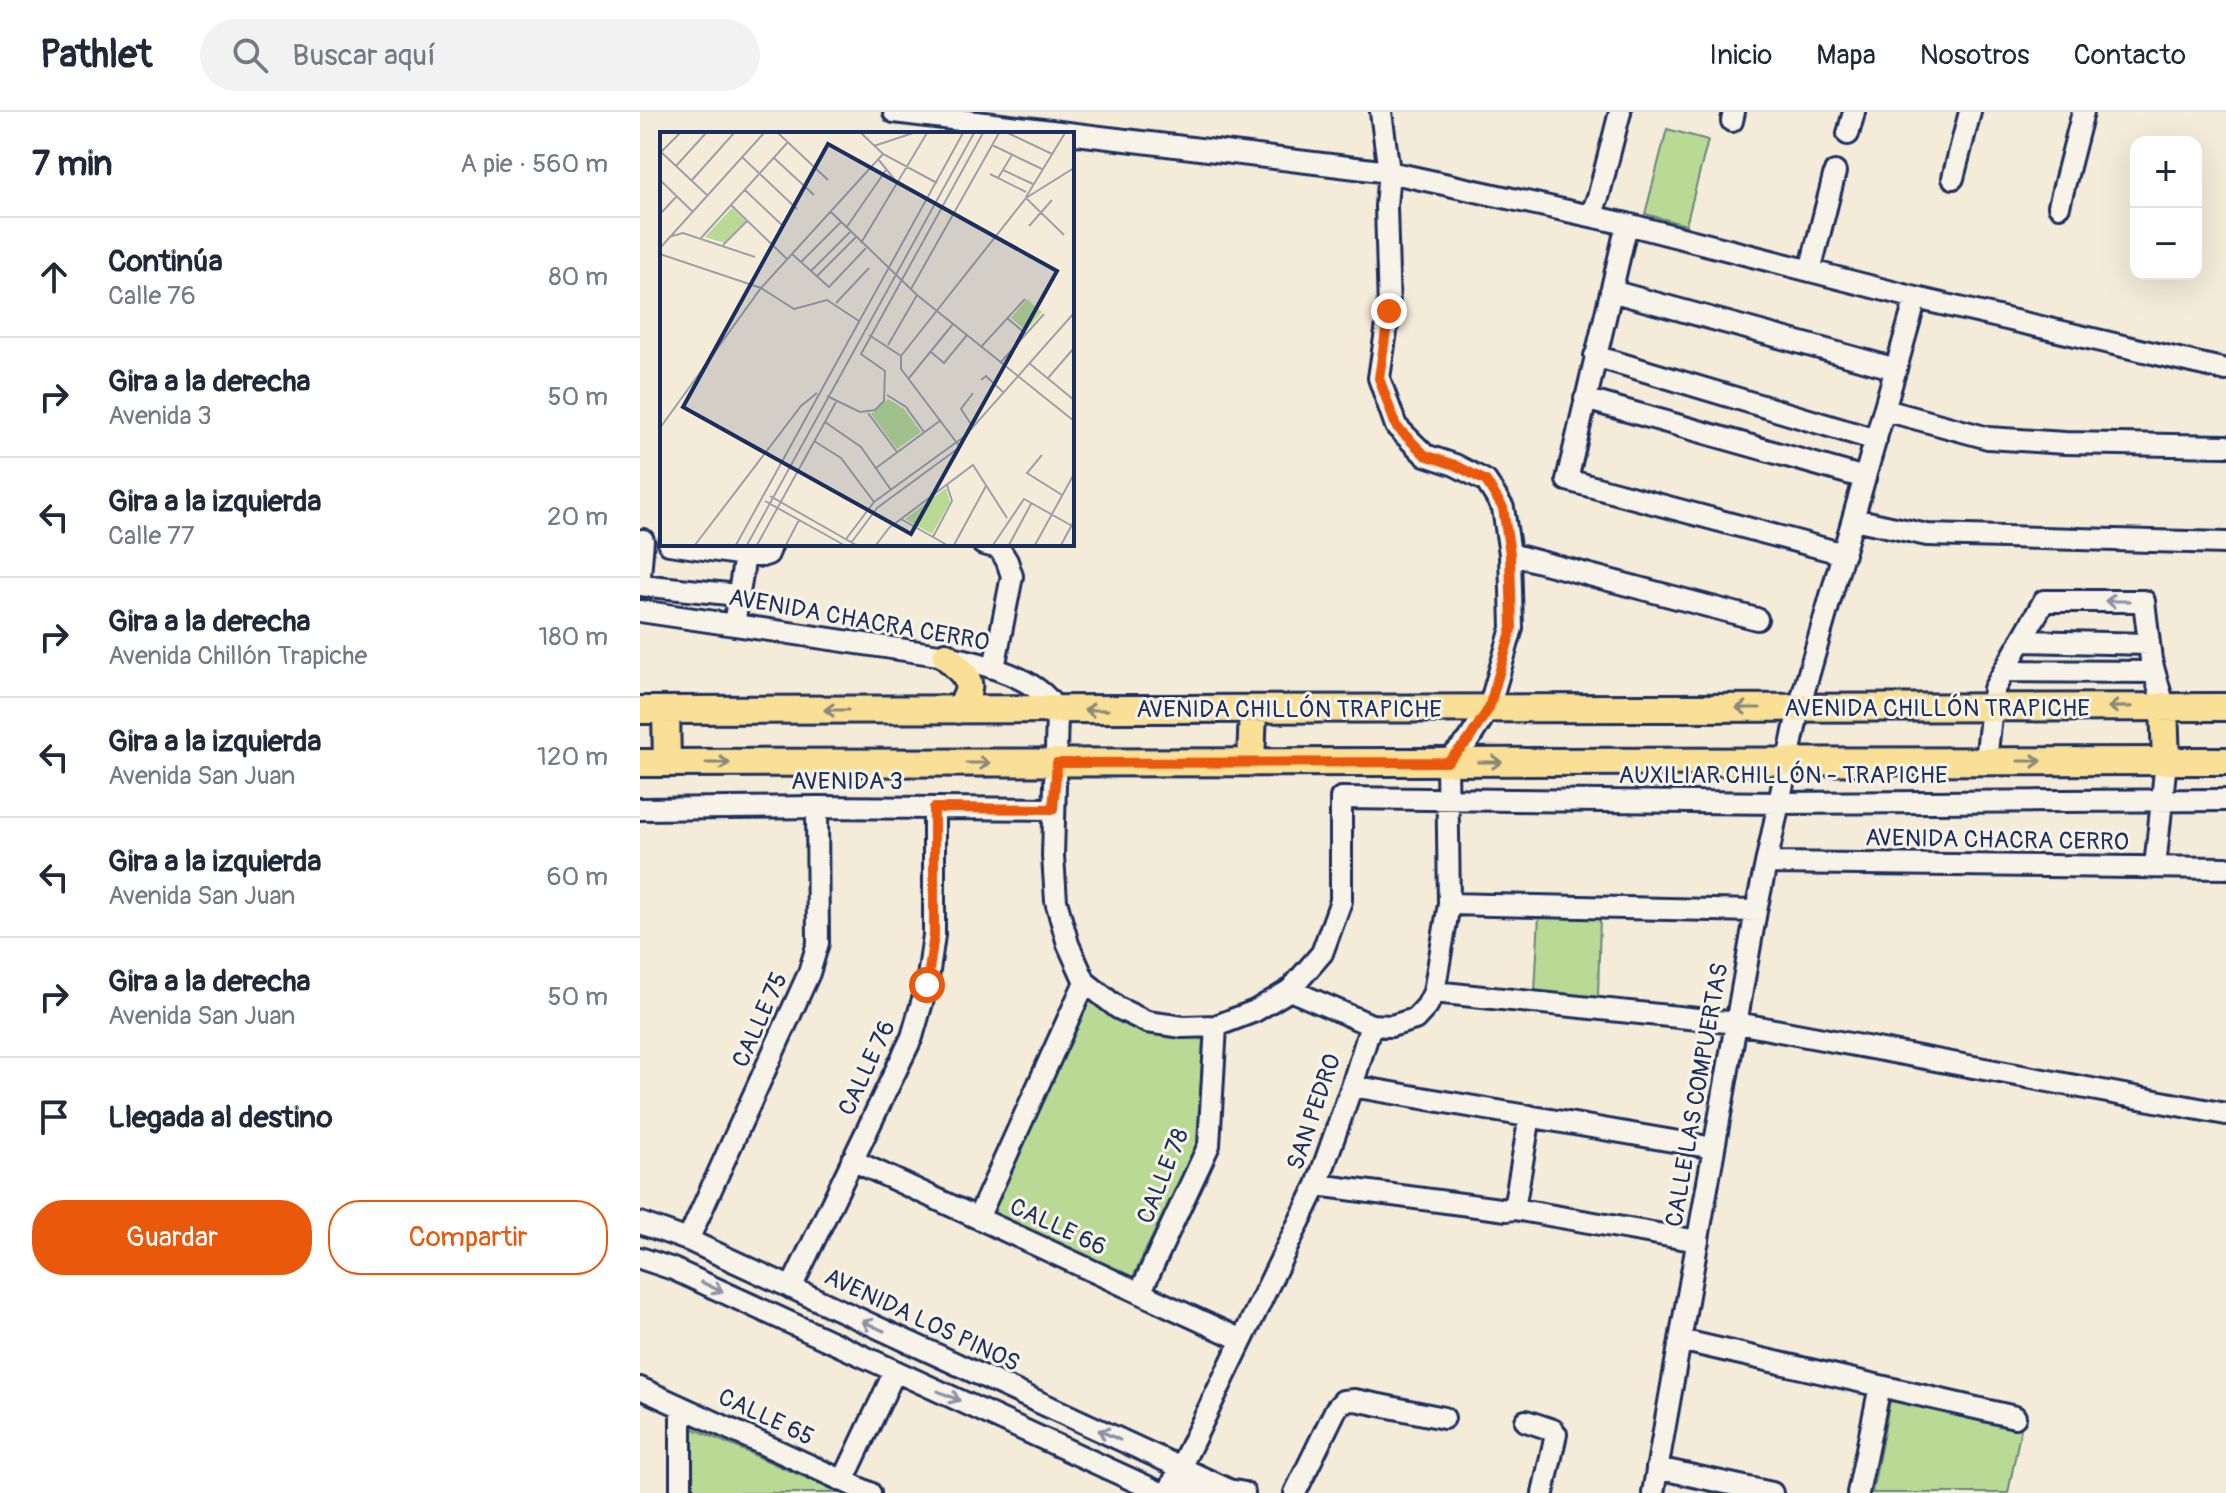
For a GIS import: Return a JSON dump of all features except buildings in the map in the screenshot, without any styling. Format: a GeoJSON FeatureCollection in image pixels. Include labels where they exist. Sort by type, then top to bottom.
{"type":"FeatureCollection","features":[{"type":"Feature","properties":{"kind":"main road"},"geometry":{"type":"LineString","coordinates":[[946,656],[965,675],[969,685],[969,692],[958,710]]}},
{"type":"Feature","properties":{"kind":"main road"},"geometry":{"type":"LineString","coordinates":[[2164,706],[2166,761]]}},
{"type":"Feature","properties":{"kind":"main road","name":"AVENIDA CHILLÓN TRAPICHE"},"geometry":{"type":"LineString","coordinates":[[653,710],[2226,707]]}},
{"type":"Feature","properties":{"kind":"main road"},"geometry":{"type":"LineString","coordinates":[[1251,762],[1253,709]]}},
{"type":"Feature","properties":{"kind":"main road"},"geometry":{"type":"LineString","coordinates":[[653,710],[667,763]]}},
{"type":"Feature","properties":{"kind":"main road"},"geometry":{"type":"LineString","coordinates":[[640,763],[2226,761]]}},
{"type":"Feature","properties":{"kind":"street"},"geometry":{"type":"LineString","coordinates":[[894,112],[1059,132]]}},
{"type":"Feature","properties":{"kind":"street"},"geometry":{"type":"LineString","coordinates":[[1056,710],[1057,763],[1053,809],[1056,901],[1068,944],[1085,982],[1118,1008],[1147,1022],[1183,1027],[1216,1026],[1255,1011],[1290,990],[1371,1025],[1391,1026],[1415,1019],[1427,1006],[1434,992],[1449,904],[1447,762],[1468,741],[1489,708],[1512,628],[1510,554],[1503,508],[1486,481],[1455,465],[1425,455],[1396,426],[1379,378],[1389,311],[1386,206],[1389,172],[1381,112]]}},
{"type":"Feature","properties":{"kind":"street"},"geometry":{"type":"LineString","coordinates":[[1591,216],[1620,112]]}},
{"type":"Feature","properties":{"kind":"street"},"geometry":{"type":"LineString","coordinates":[[1848,134],[1854,112]]}},
{"type":"Feature","properties":{"kind":"street"},"geometry":{"type":"LineString","coordinates":[[1953,178],[1970,112]]}},
{"type":"Feature","properties":{"kind":"street"},"geometry":{"type":"LineString","coordinates":[[2059,206],[2083,112]]}},
{"type":"Feature","properties":{"kind":"street"},"geometry":{"type":"LineString","coordinates":[[1074,134],[1389,172],[1627,224],[1916,298],[2226,370]]}},
{"type":"Feature","properties":{"kind":"street"},"geometry":{"type":"LineString","coordinates":[[1810,271],[1835,172]]}},
{"type":"Feature","properties":{"kind":"street"},"geometry":{"type":"LineString","coordinates":[[1627,224],[1567,480],[1844,554]]}},
{"type":"Feature","properties":{"kind":"street"},"geometry":{"type":"LineString","coordinates":[[1611,291],[1896,369]]}},
{"type":"Feature","properties":{"kind":"street","name":"CALLE LAS COMPUERTAS"},"geometry":{"type":"LineString","coordinates":[[1653,1493],[1756,911],[1799,708],[1916,298]]}},
{"type":"Feature","properties":{"kind":"street"},"geometry":{"type":"LineString","coordinates":[[1595,356],[1876,440]]}},
{"type":"Feature","properties":{"kind":"street"},"geometry":{"type":"LineString","coordinates":[[1585,399],[1865,478]]}},
{"type":"Feature","properties":{"kind":"street"},"geometry":{"type":"LineString","coordinates":[[1885,410],[1988,438],[2065,443],[2226,446]]}},
{"type":"Feature","properties":{"kind":"street"},"geometry":{"type":"LineString","coordinates":[[1854,519],[1927,535],[2222,543],[2226,523]]}},
{"type":"Feature","properties":{"kind":"street"},"geometry":{"type":"LineString","coordinates":[[640,576],[648,541]]}},
{"type":"Feature","properties":{"kind":"street"},"geometry":{"type":"LineString","coordinates":[[683,546],[762,556],[768,554],[771,546]]}},
{"type":"Feature","properties":{"kind":"street"},"geometry":{"type":"LineString","coordinates":[[991,546],[999,548],[1012,576],[994,668]]}},
{"type":"Feature","properties":{"kind":"street"},"geometry":{"type":"LineString","coordinates":[[1510,554],[1757,619]]}},
{"type":"Feature","properties":{"kind":"street"},"geometry":{"type":"LineString","coordinates":[[734,625],[745,555]]}},
{"type":"Feature","properties":{"kind":"street"},"geometry":{"type":"LineString","coordinates":[[640,585],[738,595]]}},
{"type":"Feature","properties":{"kind":"street"},"geometry":{"type":"LineString","coordinates":[[1986,761],[1994,689],[2044,601],[2144,601],[2154,672],[2164,706]]}},
{"type":"Feature","properties":{"kind":"street","name":"AVENIDA CHACRA CERRO"},"geometry":{"type":"LineString","coordinates":[[640,611],[974,661],[1037,690],[1056,710]]}},
{"type":"Feature","properties":{"kind":"street"},"geometry":{"type":"LineString","coordinates":[[2021,641],[2149,644]]}},
{"type":"Feature","properties":{"kind":"street"},"geometry":{"type":"LineString","coordinates":[[2004,671],[2154,672]]}},
{"type":"Feature","properties":{"kind":"street"},"geometry":{"type":"LineString","coordinates":[[2155,867],[2166,761]]}},
{"type":"Feature","properties":{"kind":"street","name":"AUXILIAR CHILLÓN - TRAPICHE"},"geometry":{"type":"LineString","coordinates":[[1290,990],[1322,953],[1341,901],[1341,798],[1779,803],[2226,800]]}},
{"type":"Feature","properties":{"kind":"street","name":"CALLE 75"},"geometry":{"type":"LineString","coordinates":[[688,1240],[809,973],[818,943],[817,807]]}},
{"type":"Feature","properties":{"kind":"street","name":"CALLE 76"},"geometry":{"type":"LineString","coordinates":[[791,1288],[912,1037],[927,985],[934,935],[934,808]]}},
{"type":"Feature","properties":{"kind":"street","name":"AVENIDA 3"},"geometry":{"type":"LineString","coordinates":[[640,809],[1053,809]]}},
{"type":"Feature","properties":{"kind":"street","name":"AVENIDA CHACRA CERRO"},"geometry":{"type":"LineString","coordinates":[[1767,863],[2226,868]]}},
{"type":"Feature","properties":{"kind":"street"},"geometry":{"type":"LineString","coordinates":[[1449,904],[1756,911]]}},
{"type":"Feature","properties":{"kind":"street"},"geometry":{"type":"LineString","coordinates":[[978,1218],[1085,982]]}},
{"type":"Feature","properties":{"kind":"street"},"geometry":{"type":"LineString","coordinates":[[1434,992],[1737,1023],[2226,1114]]}},
{"type":"Feature","properties":{"kind":"street","name":"SAN PEDRO"},"geometry":{"type":"LineString","coordinates":[[1171,1493],[1180,1468],[1317,1185],[1371,1025]]}},
{"type":"Feature","properties":{"kind":"street","name":"CALLE 78"},"geometry":{"type":"LineString","coordinates":[[1140,1293],[1209,1145],[1216,1026]]}},
{"type":"Feature","properties":{"kind":"street"},"geometry":{"type":"LineString","coordinates":[[1352,1086],[1714,1148]]}},
{"type":"Feature","properties":{"kind":"street"},"geometry":{"type":"LineString","coordinates":[[1514,1209],[1530,1116]]}},
{"type":"Feature","properties":{"kind":"street","name":"CALLE 66"},"geometry":{"type":"LineString","coordinates":[[852,1160],[1242,1340]]}},
{"type":"Feature","properties":{"kind":"street"},"geometry":{"type":"LineString","coordinates":[[1317,1185],[1514,1209],[1698,1241]]}},
{"type":"Feature","properties":{"kind":"street","name":"AVENIDA LOS PINOS"},"geometry":{"type":"LineString","coordinates":[[640,1223],[688,1240],[1235,1491]]}},
{"type":"Feature","properties":{"kind":"street"},"geometry":{"type":"LineString","coordinates":[[640,1258],[673,1269],[1161,1493]]}},
{"type":"Feature","properties":{"kind":"street"},"geometry":{"type":"LineString","coordinates":[[1680,1340],[2015,1417]]}},
{"type":"Feature","properties":{"kind":"street"},"geometry":{"type":"LineString","coordinates":[[843,1481],[895,1371]]}},
{"type":"Feature","properties":{"kind":"street"},"geometry":{"type":"LineString","coordinates":[[1858,1493],[1880,1386]]}},
{"type":"Feature","properties":{"kind":"street","name":"CALLE 65"},"geometry":{"type":"LineString","coordinates":[[640,1388],[870,1493]]}},
{"type":"Feature","properties":{"kind":"street"},"geometry":{"type":"LineString","coordinates":[[1295,1493],[1336,1409],[1343,1401],[1355,1400],[1444,1418]]}},
{"type":"Feature","properties":{"kind":"street"},"geometry":{"type":"LineString","coordinates":[[681,1407],[681,1493]]}},
{"type":"Feature","properties":{"kind":"street"},"geometry":{"type":"LineString","coordinates":[[1526,1421],[1553,1430],[1556,1434],[1543,1493]]}},
{"type":"Feature","properties":{"kind":"street"},"geometry":{"type":"LineString","coordinates":[[1657,1468],[1772,1493]]}},
{"type":"Feature","properties":{"kind":"street"},"geometry":{"type":"LineString","coordinates":[[1171,1493],[1188,1488],[1235,1491]]}},
{"type":"Feature","properties":{"kind":"green space"},"geometry":{"type":"Polygon","coordinates":[[[1667,129],[1708,140],[1686,225],[1645,214],[1667,129]]]}},
{"type":"Feature","properties":{"kind":"green space"},"geometry":{"type":"Polygon","coordinates":[[[1539,915],[1600,916],[1598,998],[1535,992],[1539,915]]]}},
{"type":"Feature","properties":{"kind":"green space"},"geometry":{"type":"Polygon","coordinates":[[[1089,999],[1147,1033],[1203,1039],[1198,1142],[1133,1277],[992,1212],[1089,999]]]}},
{"type":"Feature","properties":{"kind":"green space"},"geometry":{"type":"Polygon","coordinates":[[[1890,1401],[2021,1428],[2008,1493],[1872,1493],[1890,1401]]]}},
{"type":"Feature","properties":{"kind":"green space"},"geometry":{"type":"Polygon","coordinates":[[[690,1427],[841,1493],[690,1493],[690,1427]]]}},
{"type":"Feature","properties":{"kind":"route"},"geometry":{"type":"LineString","coordinates":[[927,985],[934,935],[934,808],[1053,809],[1057,763],[1447,762],[1475,731],[1489,708],[1512,628],[1510,554],[1503,508],[1486,481],[1455,465],[1425,455],[1396,426],[1379,378],[1389,311]]}}]}
